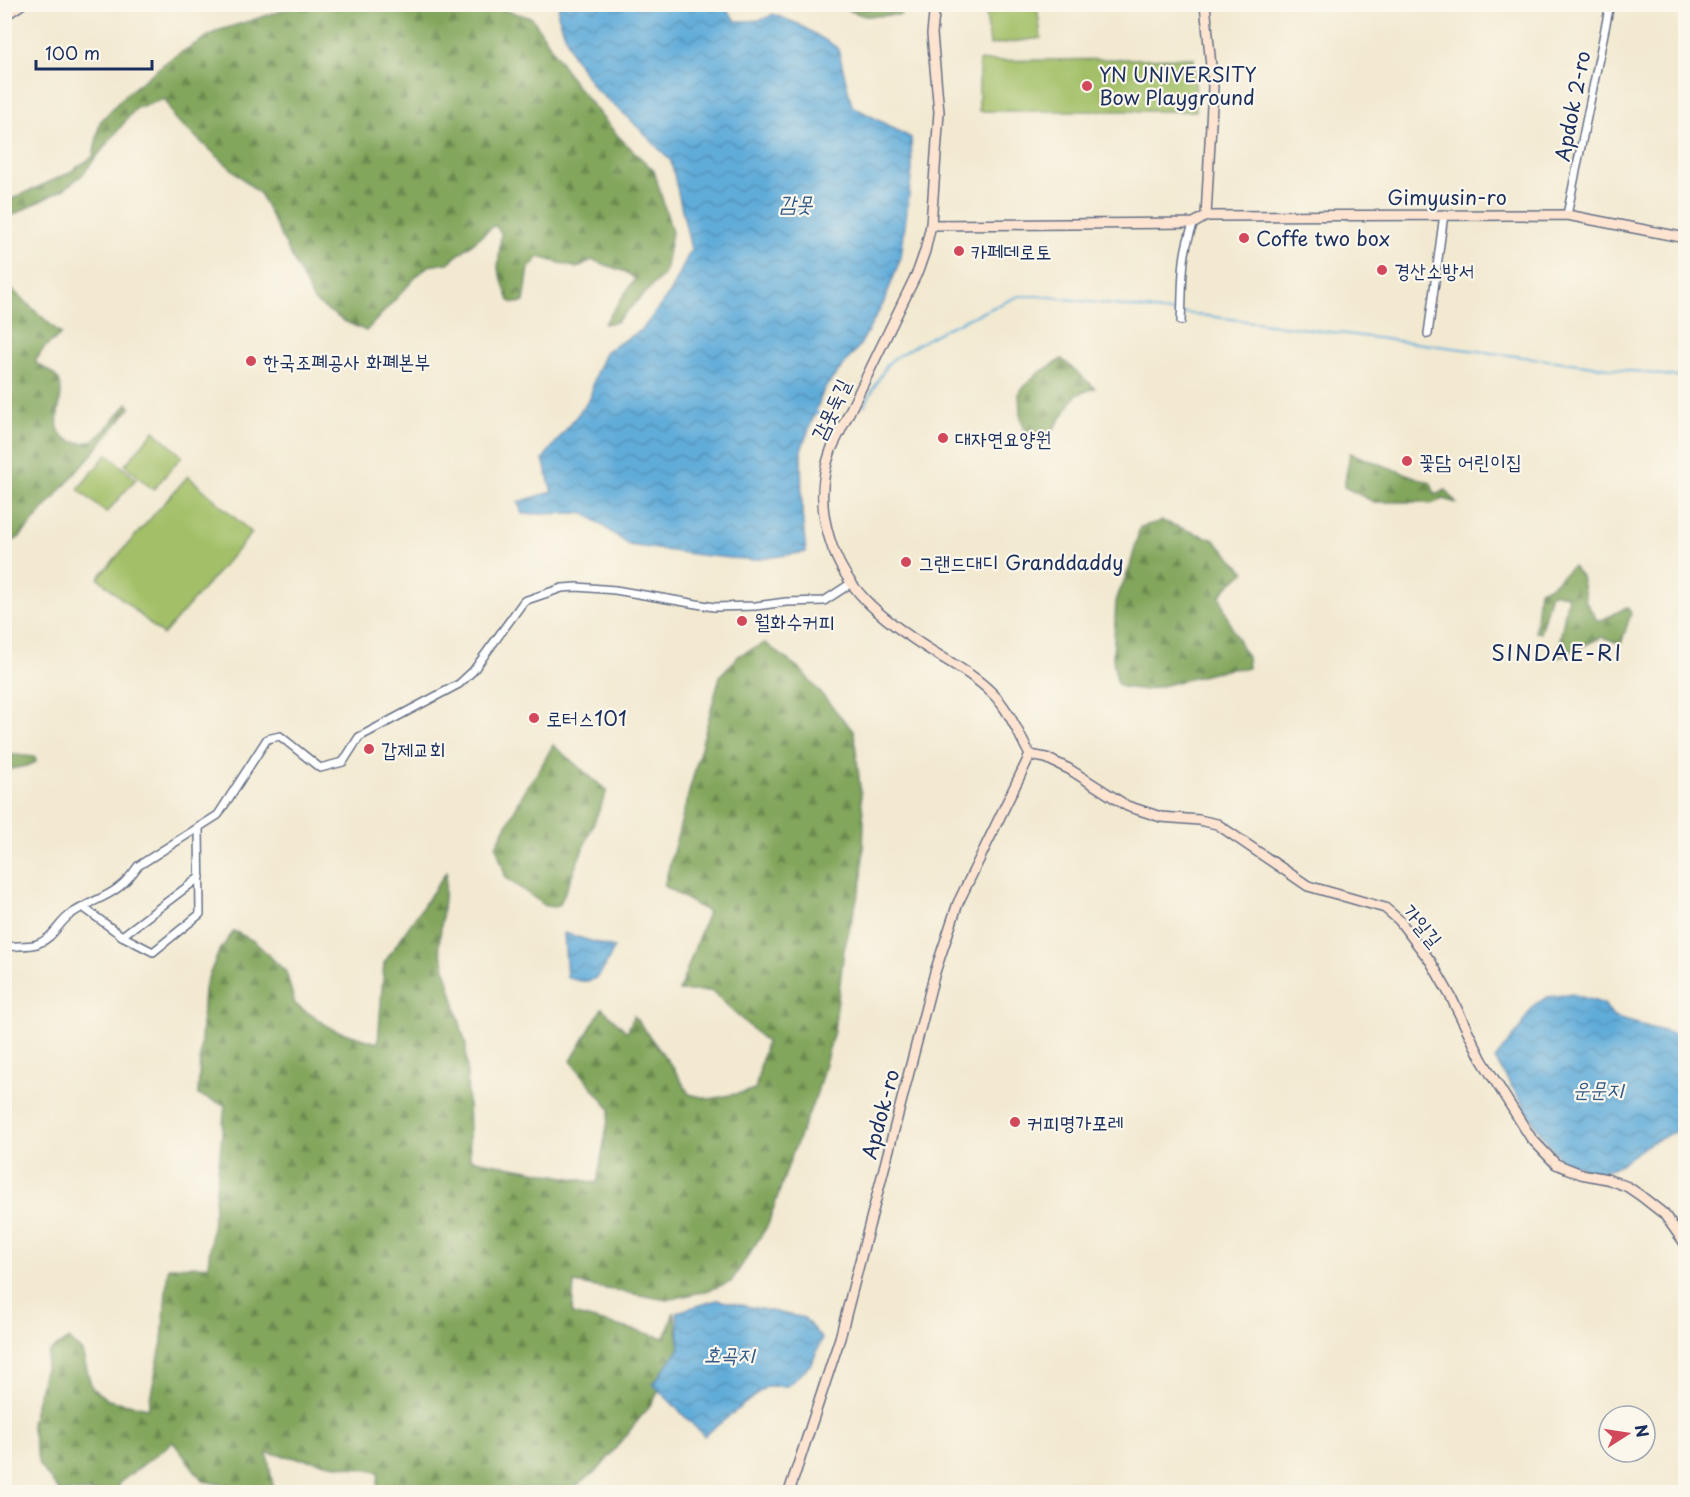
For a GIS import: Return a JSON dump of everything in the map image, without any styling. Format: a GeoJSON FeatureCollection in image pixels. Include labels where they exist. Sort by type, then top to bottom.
{"type":"FeatureCollection","features":[{"type":"Feature","properties":{"kind":"street"},"geometry":{"type":"LineString","coordinates":[[4,16],[22,4]]}},
{"type":"Feature","properties":{"kind":"street","name":"감못둑길"},"geometry":{"type":"LineString","coordinates":[[936,4],[932,34],[939,112],[931,225],[918,271],[843,422],[829,456],[822,481],[824,522],[834,555],[850,584],[860,596],[921,644],[969,672],[995,694],[1030,755]]}},
{"type":"Feature","properties":{"kind":"street"},"geometry":{"type":"LineString","coordinates":[[931,225],[1194,223],[1206,216],[1213,87],[1205,4]]}},
{"type":"Feature","properties":{"kind":"street","name":"Apdok 2-ro"},"geometry":{"type":"LineString","coordinates":[[1567,215],[1610,4]]}},
{"type":"Feature","properties":{"kind":"street"},"geometry":{"type":"LineString","coordinates":[[1428,334],[1444,214]]}},
{"type":"Feature","properties":{"kind":"street","name":"Gimyusin-ro"},"geometry":{"type":"LineString","coordinates":[[1206,216],[1567,215],[1686,238]]}},
{"type":"Feature","properties":{"kind":"street"},"geometry":{"type":"LineString","coordinates":[[1181,321],[1181,280],[1194,223]]}},
{"type":"Feature","properties":{"kind":"street"},"geometry":{"type":"LineString","coordinates":[[4,947],[36,944],[51,937],[69,915],[114,892],[138,866],[218,815],[267,739],[280,736],[320,768],[343,762],[358,737],[459,684],[466,678],[524,601],[562,588],[577,587],[615,590],[714,607],[756,606],[824,601],[850,584]]}},
{"type":"Feature","properties":{"kind":"street","name":"가일길"},"geometry":{"type":"LineString","coordinates":[[1030,755],[1047,758],[1069,769],[1127,806],[1161,817],[1217,824],[1308,886],[1385,908],[1399,920],[1431,962],[1482,1060],[1531,1138],[1556,1164],[1581,1174],[1607,1179],[1628,1187],[1664,1214],[1686,1245]]}},
{"type":"Feature","properties":{"kind":"street","name":"Apdok-ro"},"geometry":{"type":"LineString","coordinates":[[789,1492],[840,1338],[941,952],[958,903],[1030,755]]}},
{"type":"Feature","properties":{"kind":"street"},"geometry":{"type":"LineString","coordinates":[[84,908],[122,936],[153,952],[200,914],[199,827]]}},
{"type":"Feature","properties":{"kind":"street"},"geometry":{"type":"LineString","coordinates":[[122,936],[200,877]]}},
{"type":"Feature","properties":{"kind":"green space"},"geometry":{"type":"Polygon","coordinates":[[[904,4],[901,15],[865,16],[833,5],[904,4]]]}},
{"type":"Feature","properties":{"kind":"green space"},"geometry":{"type":"Polygon","coordinates":[[[300,5],[429,5],[440,13],[493,7],[532,18],[574,83],[618,136],[654,171],[672,232],[665,273],[616,322],[604,324],[635,279],[626,272],[592,260],[577,268],[539,257],[529,268],[524,302],[509,301],[498,269],[501,233],[495,225],[448,263],[428,266],[366,331],[344,321],[314,301],[260,194],[174,118],[165,99],[136,108],[82,175],[64,189],[5,219],[5,202],[67,174],[93,157],[100,122],[124,96],[170,59],[217,31],[300,5]]]}},
{"type":"Feature","properties":{"kind":"green space"},"geometry":{"type":"Polygon","coordinates":[[[985,5],[1037,5],[1041,38],[990,45],[985,5]]]}},
{"type":"Feature","properties":{"kind":"green space","name":"YN UNIVERSITY Bow Playground"},"geometry":{"type":"Polygon","coordinates":[[[1194,58],[1196,111],[979,111],[979,61],[1194,58]]]}},
{"type":"Feature","properties":{"kind":"green space"},"geometry":{"type":"Polygon","coordinates":[[[9,287],[61,334],[43,349],[35,362],[58,379],[61,396],[57,424],[65,438],[77,442],[93,441],[128,403],[130,408],[20,537],[5,546],[4,290],[9,287]]]}},
{"type":"Feature","properties":{"kind":"green space"},"geometry":{"type":"Polygon","coordinates":[[[1062,359],[1095,388],[1076,395],[1053,430],[1027,439],[1020,414],[1019,392],[1037,374],[1062,359]]]}},
{"type":"Feature","properties":{"kind":"green space"},"geometry":{"type":"Polygon","coordinates":[[[154,431],[182,456],[153,490],[125,465],[154,431]]]}},
{"type":"Feature","properties":{"kind":"green space"},"geometry":{"type":"Polygon","coordinates":[[[1350,453],[1431,483],[1435,495],[1446,490],[1456,503],[1444,499],[1430,504],[1374,502],[1344,487],[1350,453]]]}},
{"type":"Feature","properties":{"kind":"green space"},"geometry":{"type":"Polygon","coordinates":[[[107,454],[136,479],[106,513],[78,489],[107,454]]]}},
{"type":"Feature","properties":{"kind":"green space"},"geometry":{"type":"Polygon","coordinates":[[[188,476],[252,533],[163,635],[98,578],[188,476]]]}},
{"type":"Feature","properties":{"kind":"green space"},"geometry":{"type":"Polygon","coordinates":[[[1162,521],[1214,540],[1245,572],[1220,596],[1230,624],[1247,657],[1248,668],[1229,669],[1145,690],[1122,687],[1117,683],[1113,658],[1116,600],[1130,567],[1140,527],[1162,521]]]}},
{"type":"Feature","properties":{"kind":"green space"},"geometry":{"type":"Polygon","coordinates":[[[1572,566],[1581,576],[1586,602],[1598,622],[1627,607],[1631,613],[1621,644],[1602,637],[1557,658],[1568,595],[1551,593],[1540,633],[1535,632],[1539,590],[1551,586],[1572,566]]]}},
{"type":"Feature","properties":{"kind":"green space"},"geometry":{"type":"Polygon","coordinates":[[[765,643],[800,669],[854,732],[864,823],[862,880],[844,950],[834,1031],[817,1093],[790,1160],[768,1225],[731,1282],[706,1291],[667,1300],[574,1283],[572,1314],[665,1338],[674,1312],[680,1348],[654,1400],[600,1468],[568,1492],[377,1492],[379,1472],[267,1453],[274,1492],[241,1492],[236,1487],[203,1481],[173,1442],[119,1483],[119,1492],[60,1492],[39,1465],[31,1424],[49,1352],[69,1339],[82,1352],[92,1388],[108,1400],[148,1408],[162,1342],[168,1267],[208,1266],[225,1105],[198,1095],[204,988],[219,951],[234,931],[254,941],[286,972],[295,1004],[334,1030],[378,1043],[384,963],[447,871],[439,946],[466,1045],[470,1159],[597,1183],[610,1109],[571,1061],[602,1008],[627,1032],[634,1016],[674,1069],[689,1094],[710,1099],[755,1090],[766,1042],[712,991],[679,991],[708,912],[664,886],[720,676],[739,655],[765,643]]]}},
{"type":"Feature","properties":{"kind":"green space"},"geometry":{"type":"Polygon","coordinates":[[[553,745],[607,791],[560,904],[555,907],[546,906],[506,878],[496,846],[526,788],[553,745]]]}},
{"type":"Feature","properties":{"kind":"green space"},"geometry":{"type":"Polygon","coordinates":[[[5,754],[35,757],[36,762],[5,770],[5,754]]]}},
{"type":"Feature","properties":{"kind":"water","name":"감못"},"geometry":{"type":"Polygon","coordinates":[[[559,5],[722,5],[736,21],[760,20],[773,14],[798,24],[838,48],[852,106],[911,138],[912,170],[901,257],[884,302],[860,345],[824,389],[801,450],[802,513],[806,552],[752,560],[700,555],[629,545],[585,513],[522,514],[518,502],[552,492],[543,459],[590,399],[595,376],[606,351],[642,330],[672,290],[691,249],[671,161],[629,118],[595,89],[572,54],[558,15],[559,5]]]}},
{"type":"Feature","properties":{"kind":"water"},"geometry":{"type":"Polygon","coordinates":[[[564,933],[614,948],[598,976],[586,981],[567,977],[564,933]]]}},
{"type":"Feature","properties":{"kind":"water","name":"운문지"},"geometry":{"type":"Polygon","coordinates":[[[1572,994],[1604,1004],[1613,1017],[1685,1037],[1685,1127],[1650,1143],[1614,1168],[1602,1172],[1585,1169],[1561,1160],[1543,1137],[1495,1059],[1518,1031],[1534,1005],[1548,997],[1572,994]]]}},
{"type":"Feature","properties":{"kind":"water","name":"호곡지"},"geometry":{"type":"Polygon","coordinates":[[[717,1300],[804,1318],[822,1339],[812,1363],[787,1386],[767,1386],[704,1436],[653,1384],[680,1348],[677,1312],[717,1300]]]}},
{"type":"Feature","properties":{"kind":"waterway"},"geometry":{"type":"LineString","coordinates":[[864,406],[886,366],[894,358],[945,329],[1019,296],[1042,296],[1178,313]]}},
{"type":"Feature","properties":{"kind":"waterway"},"geometry":{"type":"LineString","coordinates":[[1184,313],[1686,378]]}},
{"type":"Feature","properties":{"kind":"waterway"},"geometry":{"type":"LineString","coordinates":[[815,413],[831,417]]}},
{"type":"Feature","properties":{"kind":"place","name":"YN UNIVERSITY Bow Playground"},"geometry":{"type":"Point","coordinates":[1087,86]}},
{"type":"Feature","properties":{"kind":"place","name":"Coffe two box"},"geometry":{"type":"Point","coordinates":[1244,238]}},
{"type":"Feature","properties":{"kind":"place","name":"카페데로토"},"geometry":{"type":"Point","coordinates":[959,251]}},
{"type":"Feature","properties":{"kind":"place","name":"경산소방서"},"geometry":{"type":"Point","coordinates":[1382,270]}},
{"type":"Feature","properties":{"kind":"place","name":"한국조폐공사 화폐본부"},"geometry":{"type":"Point","coordinates":[251,361]}},
{"type":"Feature","properties":{"kind":"place","name":"대자연요양원"},"geometry":{"type":"Point","coordinates":[943,438]}},
{"type":"Feature","properties":{"kind":"place","name":"꽃담 어린이집"},"geometry":{"type":"Point","coordinates":[1407,461]}},
{"type":"Feature","properties":{"kind":"place","name":"그랜드대디 Granddaddy"},"geometry":{"type":"Point","coordinates":[906,562]}},
{"type":"Feature","properties":{"kind":"place","name":"월화수커피"},"geometry":{"type":"Point","coordinates":[742,621]}},
{"type":"Feature","properties":{"kind":"place","name":"로터스101"},"geometry":{"type":"Point","coordinates":[534,718]}},
{"type":"Feature","properties":{"kind":"place","name":"갑제교회"},"geometry":{"type":"Point","coordinates":[369,749]}},
{"type":"Feature","properties":{"kind":"place","name":"커피명가포레"},"geometry":{"type":"Point","coordinates":[1015,1122]}},
{"type":"Feature","properties":{"kind":"district","name":"SINDAE-RI"},"geometry":{"type":"Point","coordinates":[1557,651]}}]}
